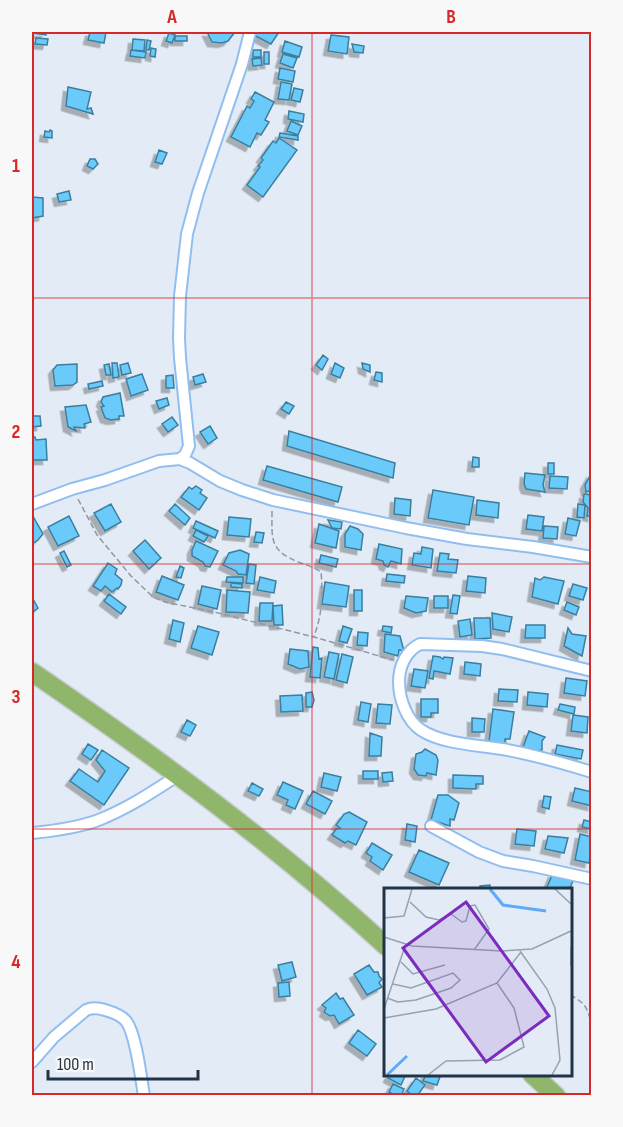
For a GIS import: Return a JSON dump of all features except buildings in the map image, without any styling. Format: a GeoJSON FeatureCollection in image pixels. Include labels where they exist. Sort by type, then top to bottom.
{"type":"FeatureCollection","features":[{"type":"Feature","properties":{"kind":"highway"},"geometry":{"type":"LineString","coordinates":[[32,672],[226,812],[302,872],[384,944]]}},
{"type":"Feature","properties":{"kind":"highway"},"geometry":{"type":"LineString","coordinates":[[534,1076],[556,1095]]}},
{"type":"Feature","properties":{"kind":"street"},"geometry":{"type":"LineString","coordinates":[[180,459],[185,455],[189,446],[179,338],[180,296],[187,234],[250,32]]}},
{"type":"Feature","properties":{"kind":"street"},"geometry":{"type":"LineString","coordinates":[[32,504],[159,461],[180,459],[220,481],[273,500],[467,539],[591,557]]}},
{"type":"Feature","properties":{"kind":"street"},"geometry":{"type":"LineString","coordinates":[[591,671],[530,654],[482,646],[420,644],[407,655],[398,679],[402,702],[414,724],[421,730],[443,739],[546,758],[591,772]]}},
{"type":"Feature","properties":{"kind":"street"},"geometry":{"type":"LineString","coordinates":[[32,833],[94,821],[131,804],[177,776]]}},
{"type":"Feature","properties":{"kind":"street"},"geometry":{"type":"LineString","coordinates":[[431,826],[479,852],[503,861],[591,879]]}},
{"type":"Feature","properties":{"kind":"street"},"geometry":{"type":"LineString","coordinates":[[32,1062],[54,1037],[86,1010],[91,1008],[109,1011],[124,1019],[129,1027],[144,1095]]}},
{"type":"Feature","properties":{"kind":"path"},"geometry":{"type":"LineString","coordinates":[[72,489],[97,535],[131,576],[153,597],[165,602],[314,637],[403,662]]}},
{"type":"Feature","properties":{"kind":"path"},"geometry":{"type":"LineString","coordinates":[[273,500],[272,537],[274,544],[292,559],[321,572],[320,622],[314,637]]}},
{"type":"Feature","properties":{"kind":"path"},"geometry":{"type":"LineString","coordinates":[[572,996],[586,1007],[591,1024]]}}]}
